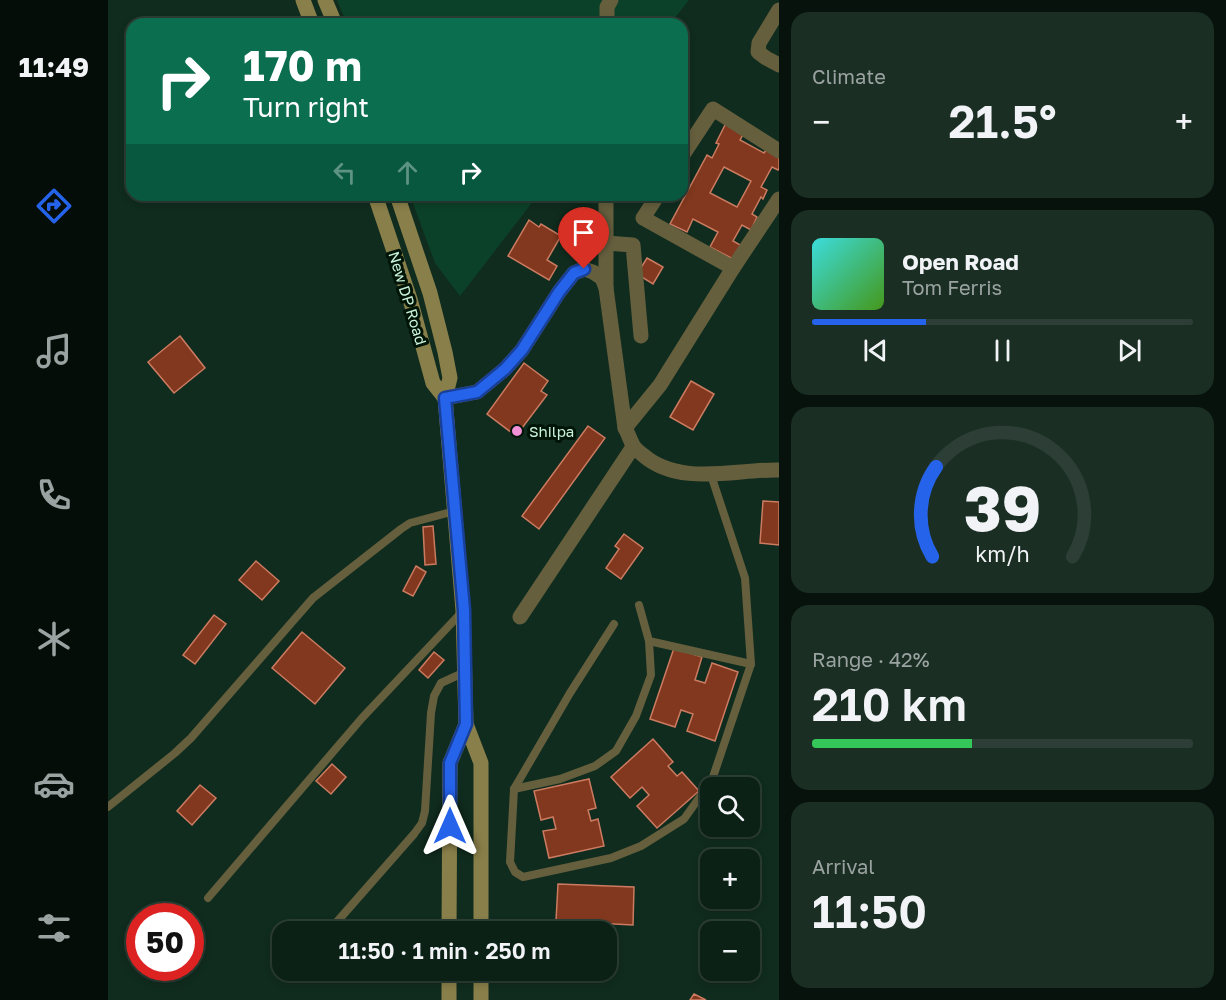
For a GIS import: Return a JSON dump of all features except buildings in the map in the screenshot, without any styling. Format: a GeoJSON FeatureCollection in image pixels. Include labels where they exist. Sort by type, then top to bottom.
{"type":"FeatureCollection","features":[{"type":"Feature","properties":{"kind":"main road"},"geometry":{"type":"LineString","coordinates":[[303,0],[310,18]]}},
{"type":"Feature","properties":{"kind":"main road"},"geometry":{"type":"LineString","coordinates":[[325,0],[332,18]]}},
{"type":"Feature","properties":{"kind":"main road","name":"New DP Road"},"geometry":{"type":"LineString","coordinates":[[377,201],[410,299],[434,383],[445,398]]}},
{"type":"Feature","properties":{"kind":"main road","name":"New DP Road"},"geometry":{"type":"LineString","coordinates":[[399,201],[430,293],[450,378],[445,398],[464,610],[466,724],[481,763],[481,921]]}},
{"type":"Feature","properties":{"kind":"main road","name":"New DP Road"},"geometry":{"type":"LineString","coordinates":[[449,921],[450,763],[466,724]]}},
{"type":"Feature","properties":{"kind":"main road"},"geometry":{"type":"LineString","coordinates":[[449,981],[449,1000]]}},
{"type":"Feature","properties":{"kind":"main road"},"geometry":{"type":"LineString","coordinates":[[481,981],[481,1000]]}},
{"type":"Feature","properties":{"kind":"street"},"geometry":{"type":"LineString","coordinates":[[607,18],[607,7],[611,0]]}},
{"type":"Feature","properties":{"kind":"street"},"geometry":{"type":"LineString","coordinates":[[779,10],[759,43],[758,52],[779,65]]}},
{"type":"Feature","properties":{"kind":"street"},"geometry":{"type":"LineString","coordinates":[[688,147],[713,109],[779,151]]}},
{"type":"Feature","properties":{"kind":"street"},"geometry":{"type":"LineString","coordinates":[[626,428],[660,385],[732,268],[779,200]]}},
{"type":"Feature","properties":{"kind":"street"},"geometry":{"type":"LineString","coordinates":[[606,201],[606,288],[626,428],[633,447],[652,463],[678,472],[711,475],[779,470]]}},
{"type":"Feature","properties":{"kind":"street"},"geometry":{"type":"LineString","coordinates":[[654,201],[643,218],[732,268]]}},
{"type":"Feature","properties":{"kind":"street"},"geometry":{"type":"LineString","coordinates":[[606,243],[633,245],[641,336]]}},
{"type":"Feature","properties":{"kind":"street"},"geometry":{"type":"LineString","coordinates":[[445,398],[477,392],[505,369],[522,350],[574,273],[584,269],[593,272],[602,278],[606,288]]}},
{"type":"Feature","properties":{"kind":"street"},"geometry":{"type":"LineString","coordinates":[[520,617],[633,447]]}},
{"type":"Feature","properties":{"kind":"lane"},"geometry":{"type":"LineString","coordinates":[[614,624],[570,693],[514,789],[510,862],[515,872],[523,877],[611,858],[641,846],[684,819],[712,780],[752,664],[745,578],[711,475]]}},
{"type":"Feature","properties":{"kind":"lane"},"geometry":{"type":"LineString","coordinates":[[108,807],[191,738],[313,598],[327,586],[410,523],[455,511]]}},
{"type":"Feature","properties":{"kind":"lane"},"geometry":{"type":"LineString","coordinates":[[514,789],[560,779],[595,766],[616,751],[636,716],[651,675],[649,641],[639,605]]}},
{"type":"Feature","properties":{"kind":"lane"},"geometry":{"type":"LineString","coordinates":[[208,898],[362,718],[464,610]]}},
{"type":"Feature","properties":{"kind":"lane"},"geometry":{"type":"LineString","coordinates":[[649,641],[752,664]]}},
{"type":"Feature","properties":{"kind":"lane"},"geometry":{"type":"LineString","coordinates":[[338,921],[422,822],[425,811],[434,696],[441,683],[465,672]]}},
{"type":"Feature","properties":{"kind":"green space"},"geometry":{"type":"Polygon","coordinates":[[[337,0],[689,0],[675,18],[344,18],[337,0]]]}},
{"type":"Feature","properties":{"kind":"green space"},"geometry":{"type":"Polygon","coordinates":[[[412,201],[533,201],[460,296],[435,263],[412,201]]]}},
{"type":"Feature","properties":{"kind":"place","name":"Shilpa"},"geometry":{"type":"Point","coordinates":[517,431]}},
{"type":"Feature","properties":{"kind":"route"},"geometry":{"type":"LineString","coordinates":[[450,826],[450,763],[466,724],[464,610],[445,398],[477,392],[505,369],[522,350],[574,273],[584,269]]}}]}
